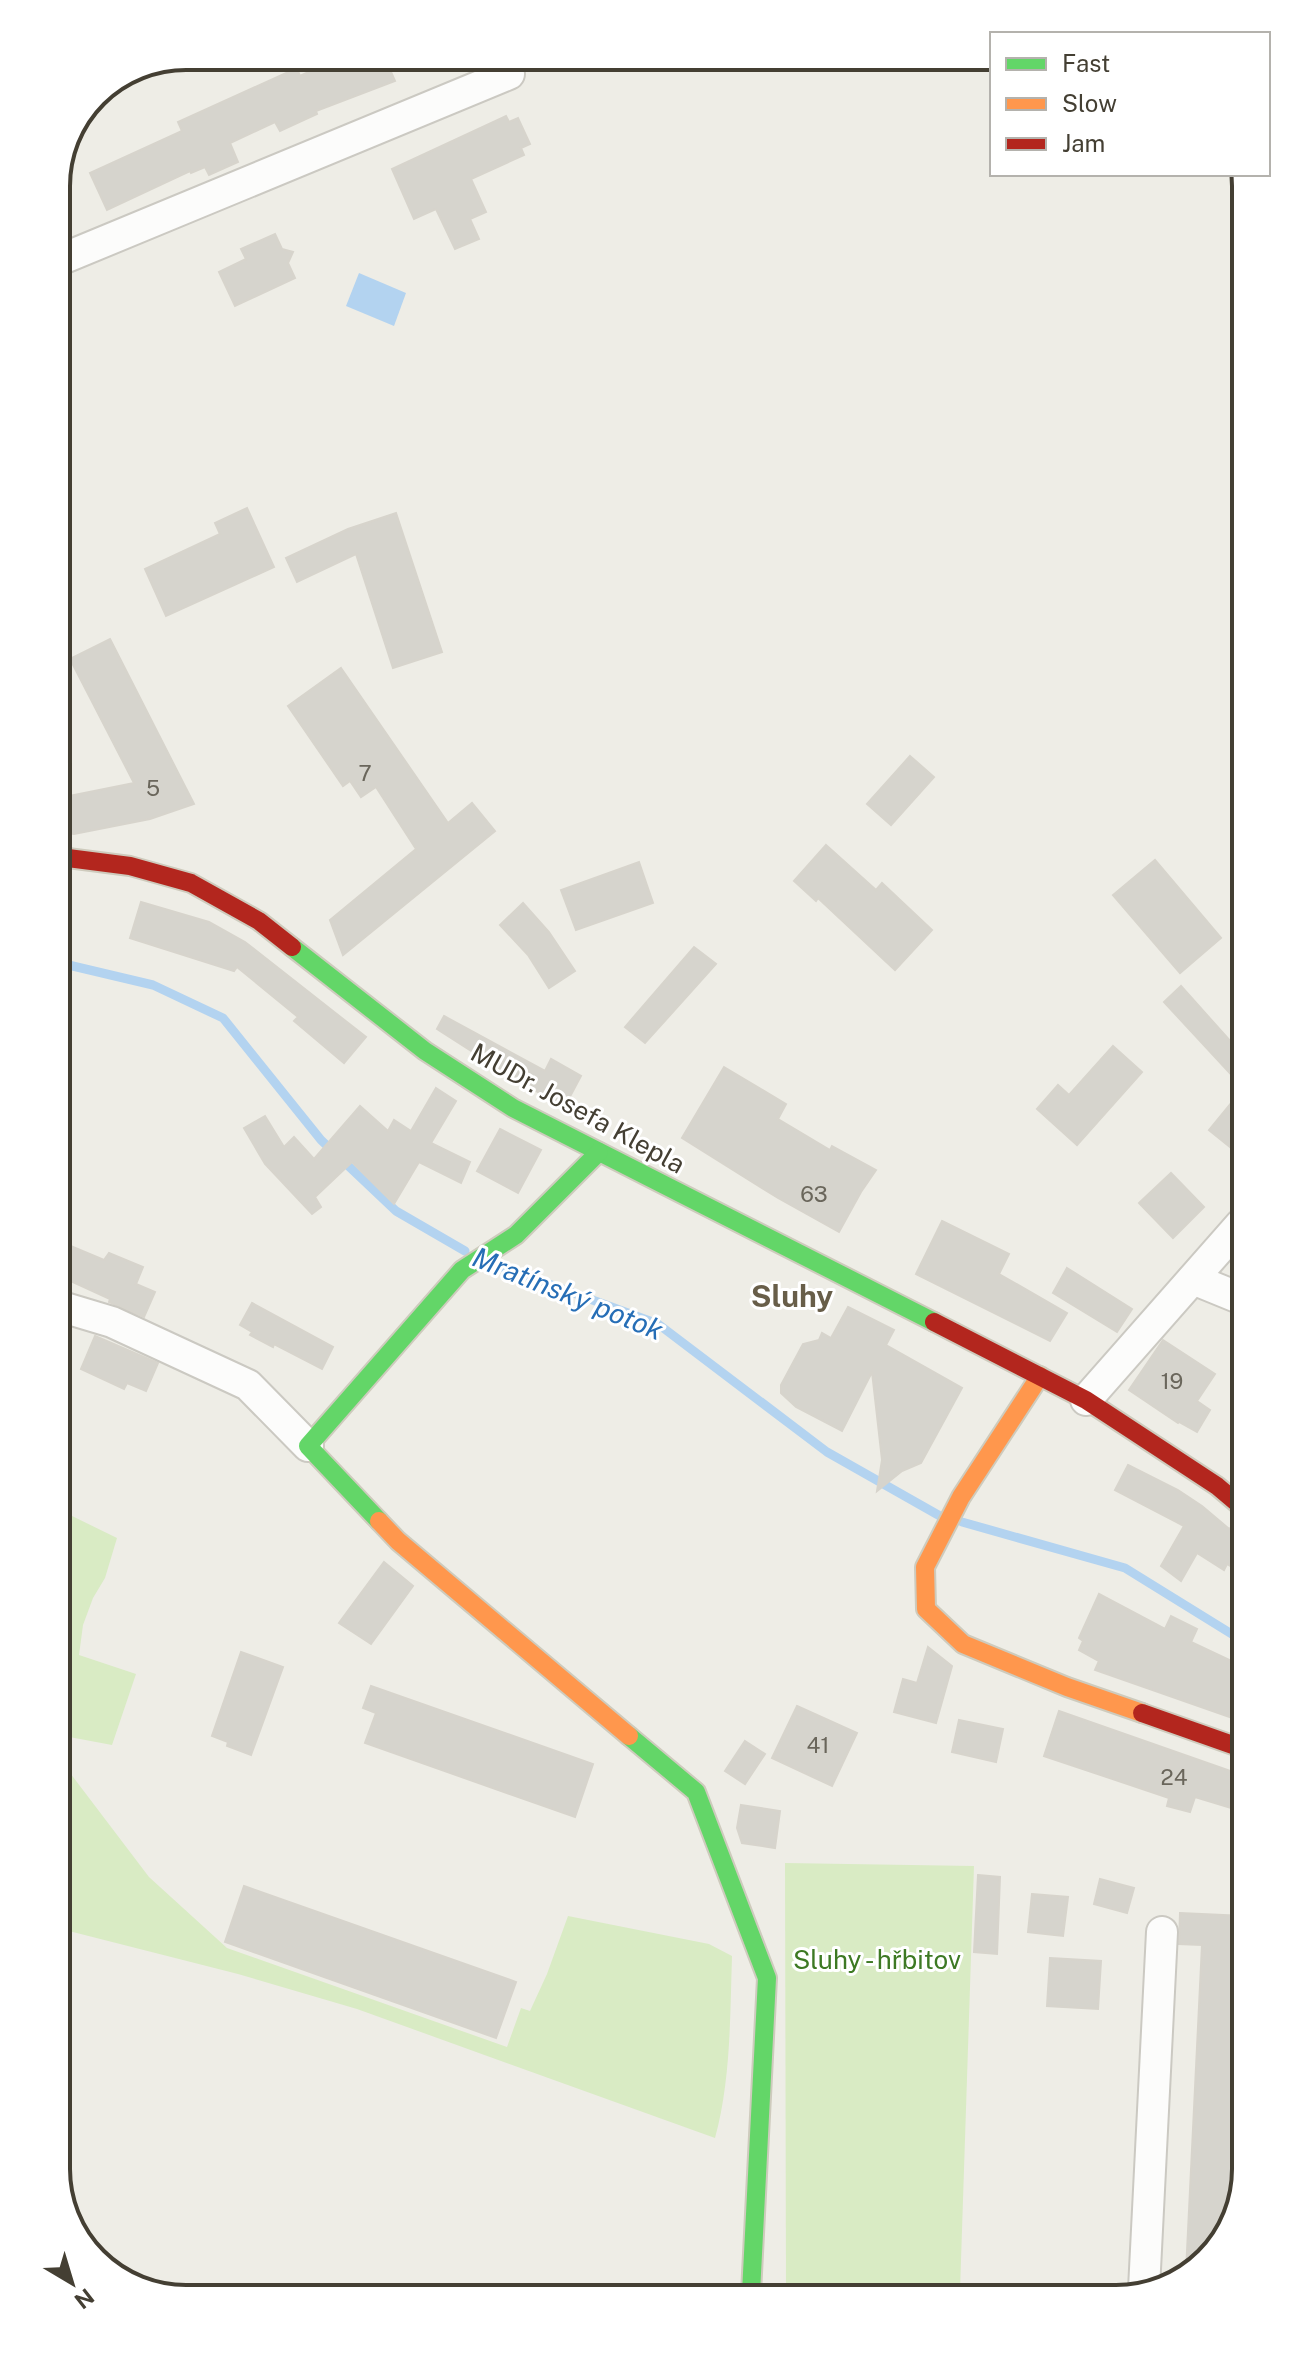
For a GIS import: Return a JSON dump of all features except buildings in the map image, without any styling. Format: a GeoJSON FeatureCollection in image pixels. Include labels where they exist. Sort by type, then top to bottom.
{"type":"FeatureCollection","features":[{"type":"Feature","properties":{"kind":"street"},"geometry":{"type":"LineString","coordinates":[[70,256],[509,74]]}},
{"type":"Feature","properties":{"kind":"street","name":"MUDr. Josefa Klepla"},"geometry":{"type":"LineString","coordinates":[[70,858],[130,866],[191,883],[259,921],[425,1051],[513,1108],[1086,1400],[1232,1499]]}},
{"type":"Feature","properties":{"kind":"street"},"geometry":{"type":"LineString","coordinates":[[308,1446],[462,1270],[516,1235],[599,1152]]}},
{"type":"Feature","properties":{"kind":"street"},"geometry":{"type":"LineString","coordinates":[[1086,1400],[1232,1234]]}},
{"type":"Feature","properties":{"kind":"street"},"geometry":{"type":"LineString","coordinates":[[1193,1279],[1232,1295]]}},
{"type":"Feature","properties":{"kind":"street"},"geometry":{"type":"LineString","coordinates":[[70,1309],[112,1322],[248,1385],[398,1541],[696,1792],[767,1978],[751,2285]]}},
{"type":"Feature","properties":{"kind":"street"},"geometry":{"type":"LineString","coordinates":[[1040,1376],[961,1497],[925,1567],[926,1609],[963,1644],[1067,1687],[1232,1745]]}},
{"type":"Feature","properties":{"kind":"street"},"geometry":{"type":"LineString","coordinates":[[1144,2281],[1162,1932]]}},
{"type":"Feature","properties":{"kind":"green space"},"geometry":{"type":"Polygon","coordinates":[[[70,1515],[117,1538],[105,1578],[83,1625],[79,1655],[136,1674],[112,1745],[70,1737],[70,1515]]]}},
{"type":"Feature","properties":{"kind":"green space"},"geometry":{"type":"Polygon","coordinates":[[[70,1773],[149,1877],[227,1948],[507,2047],[521,2008],[530,2011],[568,1916],[709,1944],[732,1956],[727,2071],[715,2138],[357,2009],[238,1974],[70,1931],[70,1773]]]}},
{"type":"Feature","properties":{"kind":"green space","name":"Sluhy - hřbitov"},"geometry":{"type":"Polygon","coordinates":[[[785,1863],[974,1866],[960,2285],[786,2285],[785,1863]]]}},
{"type":"Feature","properties":{"kind":"water"},"geometry":{"type":"Polygon","coordinates":[[[359,273],[406,293],[394,326],[346,306],[359,273]]]}},
{"type":"Feature","properties":{"kind":"waterway","name":"Mratínský potok"},"geometry":{"type":"LineString","coordinates":[[70,965],[153,985],[223,1018],[321,1140],[396,1211],[465,1251]]}},
{"type":"Feature","properties":{"kind":"waterway","name":"Mratínský potok"},"geometry":{"type":"LineString","coordinates":[[497,1265],[658,1324],[827,1452],[940,1516]]}},
{"type":"Feature","properties":{"kind":"waterway","name":"Mratínský potok"},"geometry":{"type":"LineString","coordinates":[[962,1522],[1125,1568],[1232,1634]]}},
{"type":"Feature","properties":{"kind":"traffic: fast"},"geometry":{"type":"LineString","coordinates":[[292,947],[425,1051],[513,1108],[934,1322]]}},
{"type":"Feature","properties":{"kind":"traffic: fast"},"geometry":{"type":"LineString","coordinates":[[379,1521],[308,1446],[462,1270],[516,1235],[599,1152]]}},
{"type":"Feature","properties":{"kind":"traffic: fast"},"geometry":{"type":"LineString","coordinates":[[629,1736],[696,1792],[767,1978],[751,2285]]}},
{"type":"Feature","properties":{"kind":"traffic: slow"},"geometry":{"type":"LineString","coordinates":[[1040,1376],[961,1497],[925,1567],[926,1609],[963,1644],[1067,1687],[1142,1713]]}},
{"type":"Feature","properties":{"kind":"traffic: slow"},"geometry":{"type":"LineString","coordinates":[[379,1521],[398,1541],[629,1736]]}},
{"type":"Feature","properties":{"kind":"traffic: jam"},"geometry":{"type":"LineString","coordinates":[[70,858],[130,866],[191,883],[259,921],[292,947]]}},
{"type":"Feature","properties":{"kind":"traffic: jam"},"geometry":{"type":"LineString","coordinates":[[934,1322],[1086,1400],[1232,1499]]}},
{"type":"Feature","properties":{"kind":"traffic: jam"},"geometry":{"type":"LineString","coordinates":[[1142,1713],[1232,1745]]}},
{"type":"Feature","properties":{"kind":"district","name":"Sluhy"},"geometry":{"type":"Point","coordinates":[792,1296]}}]}
